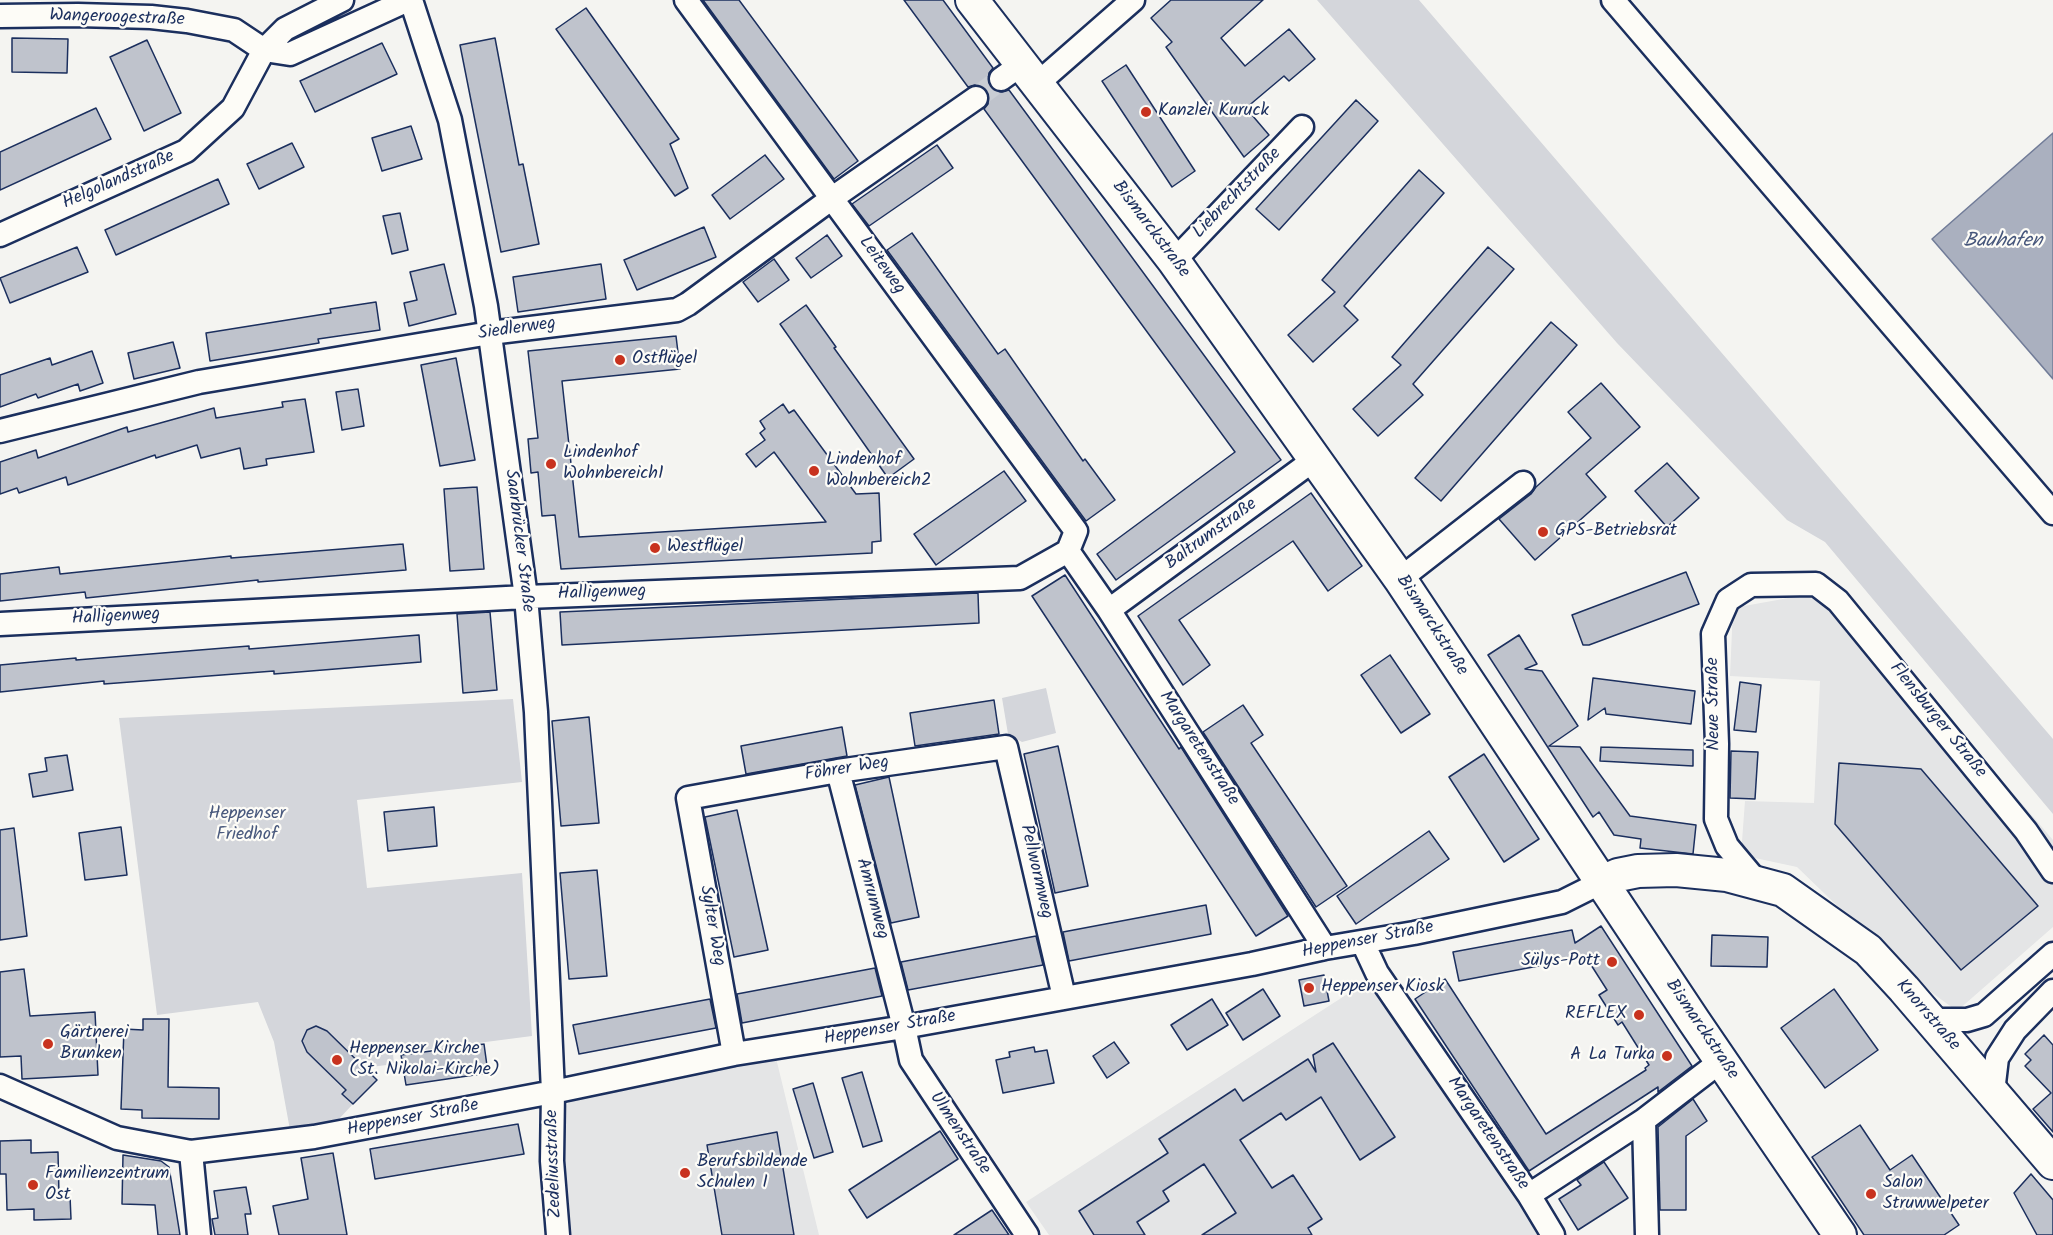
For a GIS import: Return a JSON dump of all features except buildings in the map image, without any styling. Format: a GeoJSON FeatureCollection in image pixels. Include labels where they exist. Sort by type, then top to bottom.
{"type":"FeatureCollection","features":[{"type":"Feature","properties":{"kind":"main road","name":"Bismarckstraße"},"geometry":{"type":"LineString","coordinates":[[972,0],[998,34]]}},
{"type":"Feature","properties":{"kind":"main road","name":"Bismarckstraße"},"geometry":{"type":"LineString","coordinates":[[984,0],[998,34],[1020,76],[1174,261],[1400,579],[1456,666],[1840,1235]]}},
{"type":"Feature","properties":{"kind":"main road","name":"Heppenser Straße"},"geometry":{"type":"LineString","coordinates":[[1602,882],[1618,875],[1638,871],[1676,870],[1727,875],[1770,886]]}},
{"type":"Feature","properties":{"kind":"main road","name":"Knorrstraße"},"geometry":{"type":"LineString","coordinates":[[1770,886],[1868,950],[2053,1163]]}},
{"type":"Feature","properties":{"kind":"street","name":"Helgolandstraße"},"geometry":{"type":"LineString","coordinates":[[0,235],[186,151],[233,108],[264,50],[285,29],[342,0]]}},
{"type":"Feature","properties":{"kind":"street"},"geometry":{"type":"LineString","coordinates":[[264,50],[290,54],[410,0]]}},
{"type":"Feature","properties":{"kind":"street","name":"Saarbrücker Straße"},"geometry":{"type":"LineString","coordinates":[[410,0],[450,120],[490,333],[526,597],[536,712],[553,1092]]}},
{"type":"Feature","properties":{"kind":"street","name":"Leiteweg"},"geometry":{"type":"LineString","coordinates":[[686,0],[831,199],[1072,541]]}},
{"type":"Feature","properties":{"kind":"street"},"geometry":{"type":"LineString","coordinates":[[1020,76],[1133,0]]}},
{"type":"Feature","properties":{"kind":"street"},"geometry":{"type":"LineString","coordinates":[[1613,0],[2053,513]]}},
{"type":"Feature","properties":{"kind":"street","name":"Wangeroogestraße"},"geometry":{"type":"LineString","coordinates":[[0,16],[149,9],[187,21],[234,30],[264,50]]}},
{"type":"Feature","properties":{"kind":"street","name":"Siedlerweg"},"geometry":{"type":"LineString","coordinates":[[0,431],[199,382],[490,333],[677,310],[975,98]]}},
{"type":"Feature","properties":{"kind":"street","name":"Liebrechtstraße"},"geometry":{"type":"LineString","coordinates":[[1174,261],[1302,127]]}},
{"type":"Feature","properties":{"kind":"street","name":"Baltrumstraße"},"geometry":{"type":"LineString","coordinates":[[1109,610],[1315,459]]}},
{"type":"Feature","properties":{"kind":"street"},"geometry":{"type":"LineString","coordinates":[[1400,579],[1523,483]]}},
{"type":"Feature","properties":{"kind":"street","name":"Halligenweg"},"geometry":{"type":"LineString","coordinates":[[0,624],[526,597],[1020,578],[1072,541]]}},
{"type":"Feature","properties":{"kind":"street","name":"Margaretenstraße"},"geometry":{"type":"LineString","coordinates":[[1072,541],[1109,610],[1325,948]]}},
{"type":"Feature","properties":{"kind":"street","name":"Flensburger Straße"},"geometry":{"type":"LineString","coordinates":[[1809,584],[1816,584],[1838,601],[2026,831],[2053,871]]}},
{"type":"Feature","properties":{"kind":"street","name":"Neue Straße"},"geometry":{"type":"LineString","coordinates":[[1770,886],[1727,846],[1716,819],[1717,744],[1713,634],[1728,600],[1751,585],[1809,584]]}},
{"type":"Feature","properties":{"kind":"street","name":"Föhrer Weg"},"geometry":{"type":"LineString","coordinates":[[688,798],[838,771],[1006,747]]}},
{"type":"Feature","properties":{"kind":"street","name":"Pellwormweg"},"geometry":{"type":"LineString","coordinates":[[1006,747],[1064,997]]}},
{"type":"Feature","properties":{"kind":"street","name":"Amrumweg"},"geometry":{"type":"LineString","coordinates":[[838,771],[904,1027]]}},
{"type":"Feature","properties":{"kind":"street","name":"Sylter Weg"},"geometry":{"type":"LineString","coordinates":[[688,798],[734,1053]]}},
{"type":"Feature","properties":{"kind":"street","name":"Heppenser Straße"},"geometry":{"type":"LineString","coordinates":[[0,1086],[117,1138],[191,1152],[315,1137],[553,1092],[734,1053],[904,1027],[1252,964],[1325,948],[1363,943],[1563,902],[1602,882]]}},
{"type":"Feature","properties":{"kind":"street","name":"Margaretenstraße"},"geometry":{"type":"LineString","coordinates":[[1363,943],[1377,973],[1529,1195],[1553,1235]]}},
{"type":"Feature","properties":{"kind":"street"},"geometry":{"type":"LineString","coordinates":[[1930,1020],[1967,1020],[1984,1015],[2053,954]]}},
{"type":"Feature","properties":{"kind":"street"},"geometry":{"type":"LineString","coordinates":[[1993,1092],[1997,1058],[2015,1030],[2053,990]]}},
{"type":"Feature","properties":{"kind":"street","name":"Ulmenstraße"},"geometry":{"type":"LineString","coordinates":[[904,1027],[911,1060],[1027,1235]]}},
{"type":"Feature","properties":{"kind":"street"},"geometry":{"type":"LineString","coordinates":[[1529,1195],[1644,1120],[1722,1061]]}},
{"type":"Feature","properties":{"kind":"street","name":"Zedeliusstraße"},"geometry":{"type":"LineString","coordinates":[[553,1092],[552,1161],[558,1235]]}},
{"type":"Feature","properties":{"kind":"street"},"geometry":{"type":"LineString","coordinates":[[1644,1120],[1647,1235]]}},
{"type":"Feature","properties":{"kind":"street"},"geometry":{"type":"LineString","coordinates":[[191,1152],[199,1235]]}},
{"type":"Feature","properties":{"kind":"shaded area"},"geometry":{"type":"Polygon","coordinates":[[[1838,589],[2053,840],[2053,927],[1957,1011],[1912,978],[1797,867],[1741,855],[1745,801],[1814,803],[1820,681],[1730,676],[1733,608],[1838,589]]]}},
{"type":"Feature","properties":{"kind":"shaded area"},"geometry":{"type":"Polygon","coordinates":[[[1369,980],[1542,1235],[1049,1235],[1026,1202],[1369,980]]]}},
{"type":"Feature","properties":{"kind":"shaded area","name":"Berufsbildende Schulen I"},"geometry":{"type":"Polygon","coordinates":[[[776,1058],[819,1235],[571,1235],[561,1111],[581,1090],[776,1058]]]}},
{"type":"Feature","properties":{"kind":"green space"},"geometry":{"type":"Polygon","coordinates":[[[1317,0],[1419,0],[2053,739],[2053,814],[1825,542],[1787,520],[1617,343],[1317,0]]]}},
{"type":"Feature","properties":{"kind":"green space"},"geometry":{"type":"Polygon","coordinates":[[[1046,688],[1056,733],[1022,742],[1008,734],[1002,698],[1046,688]]]}},
{"type":"Feature","properties":{"kind":"green space","name":"Heppenser Friedhof"},"geometry":{"type":"Polygon","coordinates":[[[513,699],[522,782],[357,800],[367,888],[522,873],[532,1036],[393,1054],[394,1064],[371,1067],[367,1071],[327,1031],[316,1026],[307,1030],[302,1041],[346,1090],[342,1094],[353,1104],[338,1120],[290,1130],[274,1042],[258,1002],[157,1015],[119,718],[513,699]]]}},
{"type":"Feature","properties":{"kind":"water","name":"Bauhafen"},"geometry":{"type":"Polygon","coordinates":[[[2053,133],[2053,379],[1932,239],[2053,133]]]}},
{"type":"Feature","properties":{"kind":"tunnel"},"geometry":{"type":"LineString","coordinates":[[976,98],[1001,79]]}},
{"type":"Feature","properties":{"kind":"place","name":"Kanzlei Kuruck"},"geometry":{"type":"Point","coordinates":[1146,112]}},
{"type":"Feature","properties":{"kind":"place","name":"Ostflügel"},"geometry":{"type":"Point","coordinates":[620,360]}},
{"type":"Feature","properties":{"kind":"place","name":"Lindenhof Wohnbereich1"},"geometry":{"type":"Point","coordinates":[551,464]}},
{"type":"Feature","properties":{"kind":"place","name":"Lindenhof Wohnbereich2"},"geometry":{"type":"Point","coordinates":[814,471]}},
{"type":"Feature","properties":{"kind":"place","name":"GPS-Betriebsrat"},"geometry":{"type":"Point","coordinates":[1543,532]}},
{"type":"Feature","properties":{"kind":"place","name":"Westflügel"},"geometry":{"type":"Point","coordinates":[655,548]}},
{"type":"Feature","properties":{"kind":"place","name":"Sülys-Pott"},"geometry":{"type":"Point","coordinates":[1612,962]}},
{"type":"Feature","properties":{"kind":"place","name":"Heppenser Kiosk"},"geometry":{"type":"Point","coordinates":[1309,988]}},
{"type":"Feature","properties":{"kind":"place","name":"REFLEX"},"geometry":{"type":"Point","coordinates":[1639,1015]}},
{"type":"Feature","properties":{"kind":"place","name":"Gärtnerei Brunken"},"geometry":{"type":"Point","coordinates":[48,1044]}},
{"type":"Feature","properties":{"kind":"place","name":"A La Turka"},"geometry":{"type":"Point","coordinates":[1667,1056]}},
{"type":"Feature","properties":{"kind":"place","name":"Heppenser Kirche (St. Nikolai-Kirche)"},"geometry":{"type":"Point","coordinates":[337,1060]}},
{"type":"Feature","properties":{"kind":"place","name":"Berufsbildende Schulen I"},"geometry":{"type":"Point","coordinates":[685,1173]}},
{"type":"Feature","properties":{"kind":"place","name":"Familienzentrum Ost"},"geometry":{"type":"Point","coordinates":[33,1185]}},
{"type":"Feature","properties":{"kind":"place","name":"Salon Struwwelpeter"},"geometry":{"type":"Point","coordinates":[1871,1194]}}]}
